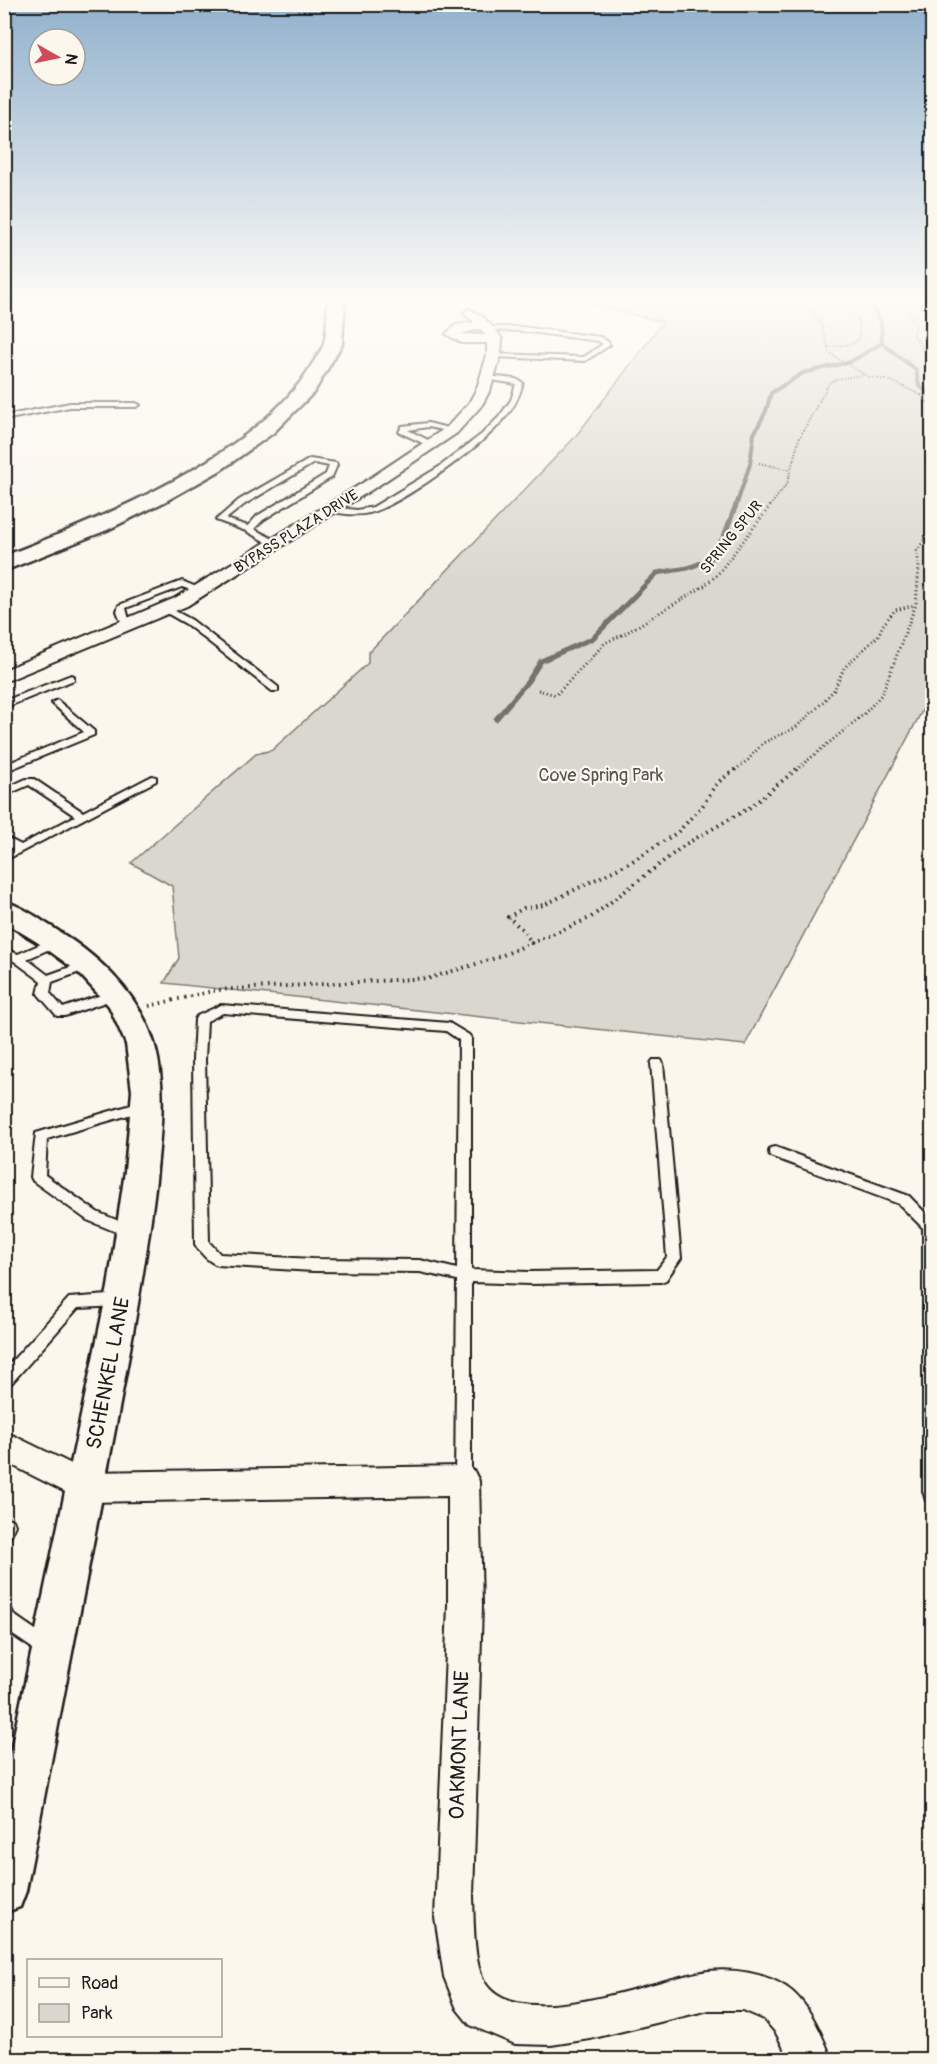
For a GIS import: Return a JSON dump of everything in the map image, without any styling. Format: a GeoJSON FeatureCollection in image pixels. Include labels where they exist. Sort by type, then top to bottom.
{"type":"FeatureCollection","features":[{"type":"Feature","properties":{"kind":"highway"},"geometry":{"type":"LineString","coordinates":[[4,546],[89,513],[176,468],[243,423],[277,393]]}},
{"type":"Feature","properties":{"kind":"highway"},"geometry":{"type":"LineString","coordinates":[[4,564],[97,527],[163,495],[219,462],[267,428],[302,393]]}},
{"type":"Feature","properties":{"kind":"street","name":"BYPASS PLAZA DRIVE"},"geometry":{"type":"LineString","coordinates":[[4,677],[127,627],[202,591],[431,445],[452,430],[475,405],[480,393]]}},
{"type":"Feature","properties":{"kind":"street","name":"SCHENKEL LANE"},"geometry":{"type":"LineString","coordinates":[[4,1891],[123,1300],[147,1106],[141,1045],[121,1003],[87,965],[57,941],[7,914]]}},
{"type":"Feature","properties":{"kind":"street"},"geometry":{"type":"LineString","coordinates":[[4,1445],[85,1487],[462,1480]]}},
{"type":"Feature","properties":{"kind":"street","name":"OAKMONT LANE"},"geometry":{"type":"LineString","coordinates":[[462,1480],[466,1546],[456,1839],[456,1918],[463,1979],[472,1999],[484,2011],[500,2019],[519,2025],[542,2027],[589,2022],[692,1995],[729,1989],[752,1991],[772,2001],[789,2018],[812,2060]]}},
{"type":"Feature","properties":{"kind":"lane"},"geometry":{"type":"LineString","coordinates":[[331,509],[369,513],[383,506],[492,430],[511,407],[516,393]]}},
{"type":"Feature","properties":{"kind":"lane"},"geometry":{"type":"LineString","coordinates":[[4,418],[70,405],[136,405]]}},
{"type":"Feature","properties":{"kind":"lane"},"geometry":{"type":"LineString","coordinates":[[431,445],[404,432],[405,428],[428,425],[452,430]]}},
{"type":"Feature","properties":{"kind":"lane"},"geometry":{"type":"LineString","coordinates":[[249,529],[260,518],[329,476],[333,465],[313,461],[242,502],[220,520],[249,529],[276,544]]}},
{"type":"Feature","properties":{"kind":"lane"},"geometry":{"type":"LineString","coordinates":[[127,627],[121,611],[122,607],[182,584],[202,591]]}},
{"type":"Feature","properties":{"kind":"lane"},"geometry":{"type":"LineString","coordinates":[[166,609],[189,622],[275,689]]}},
{"type":"Feature","properties":{"kind":"lane"},"geometry":{"type":"LineString","coordinates":[[4,705],[71,678]]}},
{"type":"Feature","properties":{"kind":"lane"},"geometry":{"type":"LineString","coordinates":[[4,769],[91,733],[57,703]]}},
{"type":"Feature","properties":{"kind":"lane"},"geometry":{"type":"LineString","coordinates":[[4,858],[152,779]]}},
{"type":"Feature","properties":{"kind":"lane"},"geometry":{"type":"LineString","coordinates":[[4,793],[30,781],[83,816]]}},
{"type":"Feature","properties":{"kind":"lane"},"geometry":{"type":"LineString","coordinates":[[4,838],[21,849]]}},
{"type":"Feature","properties":{"kind":"lane"},"geometry":{"type":"LineString","coordinates":[[18,958],[57,941]]}},
{"type":"Feature","properties":{"kind":"lane"},"geometry":{"type":"LineString","coordinates":[[4,953],[18,958],[47,980]]}},
{"type":"Feature","properties":{"kind":"lane"},"geometry":{"type":"LineString","coordinates":[[47,980],[87,965]]}},
{"type":"Feature","properties":{"kind":"lane"},"geometry":{"type":"LineString","coordinates":[[47,980],[44,994],[61,1013],[121,1003]]}},
{"type":"Feature","properties":{"kind":"lane"},"geometry":{"type":"LineString","coordinates":[[462,1480],[464,1276],[465,1038],[449,1027],[221,1008],[201,1019],[199,1059],[202,1244],[217,1259],[312,1265],[420,1266],[464,1276],[529,1278],[661,1276],[674,1258],[657,1063]]}},
{"type":"Feature","properties":{"kind":"lane"},"geometry":{"type":"LineString","coordinates":[[133,1233],[92,1216],[38,1177],[41,1136],[147,1106]]}},
{"type":"Feature","properties":{"kind":"lane"},"geometry":{"type":"LineString","coordinates":[[775,1152],[904,1200],[931,1226],[931,1491],[933,1496]]}},
{"type":"Feature","properties":{"kind":"lane"},"geometry":{"type":"LineString","coordinates":[[4,1381],[74,1302],[123,1300]]}},
{"type":"Feature","properties":{"kind":"lane"},"geometry":{"type":"LineString","coordinates":[[4,1524],[7,1526],[4,1533]]}},
{"type":"Feature","properties":{"kind":"lane"},"geometry":{"type":"LineString","coordinates":[[4,1613],[8,1621],[52,1651]]}},
{"type":"Feature","properties":{"kind":"path","name":"SPRING SPUR"},"geometry":{"type":"LineString","coordinates":[[538,690],[556,695],[605,643],[626,633],[704,586],[717,575],[787,484],[799,439],[823,393]]}},
{"type":"Feature","properties":{"kind":"path"},"geometry":{"type":"LineString","coordinates":[[917,393],[933,408]]}},
{"type":"Feature","properties":{"kind":"path"},"geometry":{"type":"LineString","coordinates":[[921,395],[933,394]]}},
{"type":"Feature","properties":{"kind":"path"},"geometry":{"type":"LineString","coordinates":[[759,463],[791,470]]}},
{"type":"Feature","properties":{"kind":"path"},"geometry":{"type":"LineString","coordinates":[[121,1003],[217,990],[430,978],[496,958],[590,918],[686,844],[749,808],[864,714],[882,694],[916,604],[919,566],[917,551],[925,539],[933,536]]}},
{"type":"Feature","properties":{"kind":"path"},"geometry":{"type":"LineString","coordinates":[[532,944],[523,930],[508,917],[524,908],[544,905],[631,862],[678,832],[704,805],[717,783],[748,760],[763,743],[795,728],[817,708],[834,690],[844,668],[860,656],[867,644],[878,636],[883,625],[896,610],[916,604]]}},
{"type":"Feature","properties":{"kind":"green space","name":"Cove Spring Park"},"geometry":{"type":"Polygon","coordinates":[[[609,393],[932,393],[932,692],[745,1045],[164,983],[179,958],[172,886],[131,863],[256,754],[272,750],[368,663],[368,653],[576,436],[609,393]]]}},
{"type":"Feature","properties":{"kind":"waterway"},"geometry":{"type":"LineString","coordinates":[[736,506],[750,464],[754,434],[766,411],[771,393]]}},
{"type":"Feature","properties":{"kind":"waterway"},"geometry":{"type":"LineString","coordinates":[[928,393],[932,397]]}},
{"type":"Feature","properties":{"kind":"waterway"},"geometry":{"type":"LineString","coordinates":[[496,719],[528,681],[541,661],[593,638],[657,573],[688,568],[711,559],[724,536],[736,505]]}}]}
